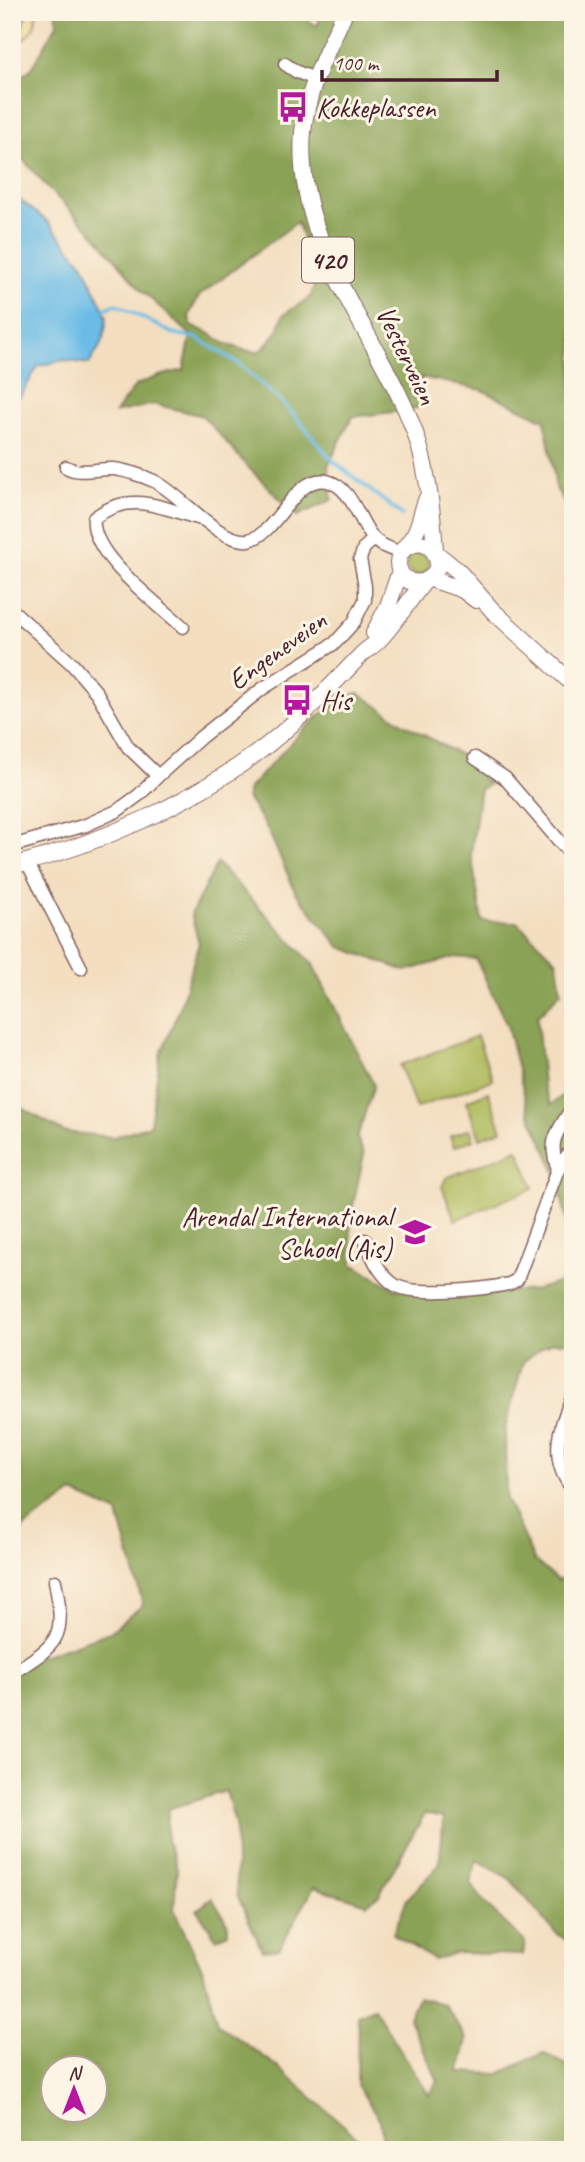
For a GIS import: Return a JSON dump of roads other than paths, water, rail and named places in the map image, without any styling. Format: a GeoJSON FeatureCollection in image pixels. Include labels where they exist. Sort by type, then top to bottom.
{"type":"FeatureCollection","features":[{"type":"Feature","properties":{"kind":"main road","name":"Vesterveien"},"geometry":{"type":"LineString","coordinates":[[345,12],[315,79],[303,132],[306,188],[311,213],[328,260],[410,419],[422,454],[432,506],[435,552]]}},
{"type":"Feature","properties":{"kind":"main road","name":"Vesterveien"},"geometry":{"type":"LineString","coordinates":[[404,550],[415,532],[428,496]]}},
{"type":"Feature","properties":{"kind":"main road"},"geometry":{"type":"LineString","coordinates":[[404,550],[418,543],[430,547],[458,571],[493,611],[573,684]]}},
{"type":"Feature","properties":{"kind":"main road","name":"420"},"geometry":{"type":"LineString","coordinates":[[363,652],[388,606],[400,571],[398,559],[404,550]]}},
{"type":"Feature","properties":{"kind":"main road","name":"420"},"geometry":{"type":"LineString","coordinates":[[20,864],[91,842],[136,823],[227,774],[290,726],[363,652],[379,640],[437,570],[435,552]]}},
{"type":"Feature","properties":{"kind":"main road"},"geometry":{"type":"LineString","coordinates":[[400,571],[412,582],[427,581],[464,590],[493,611]]}},
{"type":"Feature","properties":{"kind":"street"},"geometry":{"type":"LineString","coordinates":[[285,64],[315,79]]}},
{"type":"Feature","properties":{"kind":"street"},"geometry":{"type":"LineString","coordinates":[[66,467],[82,471],[113,469],[155,481],[208,521],[236,538],[247,540],[258,537],[300,490],[313,482],[324,481],[345,492],[374,539],[404,550]]}},
{"type":"Feature","properties":{"kind":"street"},"geometry":{"type":"LineString","coordinates":[[183,627],[109,559],[97,542],[93,527],[94,518],[109,506],[128,501],[145,503],[208,521]]}},
{"type":"Feature","properties":{"kind":"street","name":"Engeneveien"},"geometry":{"type":"LineString","coordinates":[[12,846],[86,825],[117,811],[139,795],[201,737],[262,690],[335,643],[354,622],[365,600],[360,559],[364,548],[374,539]]}},
{"type":"Feature","properties":{"kind":"street"},"geometry":{"type":"LineString","coordinates":[[12,610],[72,664],[97,693],[128,747],[158,776]]}},
{"type":"Feature","properties":{"kind":"street"},"geometry":{"type":"LineString","coordinates":[[475,758],[505,778],[573,857]]}},
{"type":"Feature","properties":{"kind":"street"},"geometry":{"type":"LineString","coordinates":[[20,864],[81,968]]}},
{"type":"Feature","properties":{"kind":"street"},"geometry":{"type":"LineString","coordinates":[[558,1169],[552,1148],[553,1140],[573,1107]]}},
{"type":"Feature","properties":{"kind":"street"},"geometry":{"type":"LineString","coordinates":[[365,1240],[384,1276],[397,1286],[428,1292],[509,1284],[517,1280],[558,1169],[573,1147]]}},
{"type":"Feature","properties":{"kind":"street"},"geometry":{"type":"LineString","coordinates":[[573,1397],[561,1420],[557,1452],[563,1478],[573,1489]]}},
{"type":"Feature","properties":{"kind":"street"},"geometry":{"type":"LineString","coordinates":[[12,1673],[41,1655],[57,1639],[61,1613],[55,1581]]}},
{"type":"Feature","properties":{"kind":"water"},"geometry":{"type":"Polygon","coordinates":[[[12,12],[28,12],[20,31],[12,36],[12,12]]]}},
{"type":"Feature","properties":{"kind":"water"},"geometry":{"type":"Polygon","coordinates":[[[12,194],[47,221],[84,265],[107,317],[103,341],[89,364],[64,360],[38,366],[21,395],[12,402],[12,194]]]}},
{"type":"Feature","properties":{"kind":"waterway"},"geometry":{"type":"LineString","coordinates":[[104,309],[116,304],[172,333],[197,338],[238,363],[287,407],[333,461],[402,515]]}},
{"type":"Feature","properties":{"kind":"place","name":"Kokkeplassen"},"geometry":{"type":"Point","coordinates":[293,107]}},
{"type":"Feature","properties":{"kind":"place","name":"His"},"geometry":{"type":"Point","coordinates":[297,700]}},
{"type":"Feature","properties":{"kind":"place","name":"Arendal International School (Ais)"},"geometry":{"type":"Point","coordinates":[415,1232]}}]}
